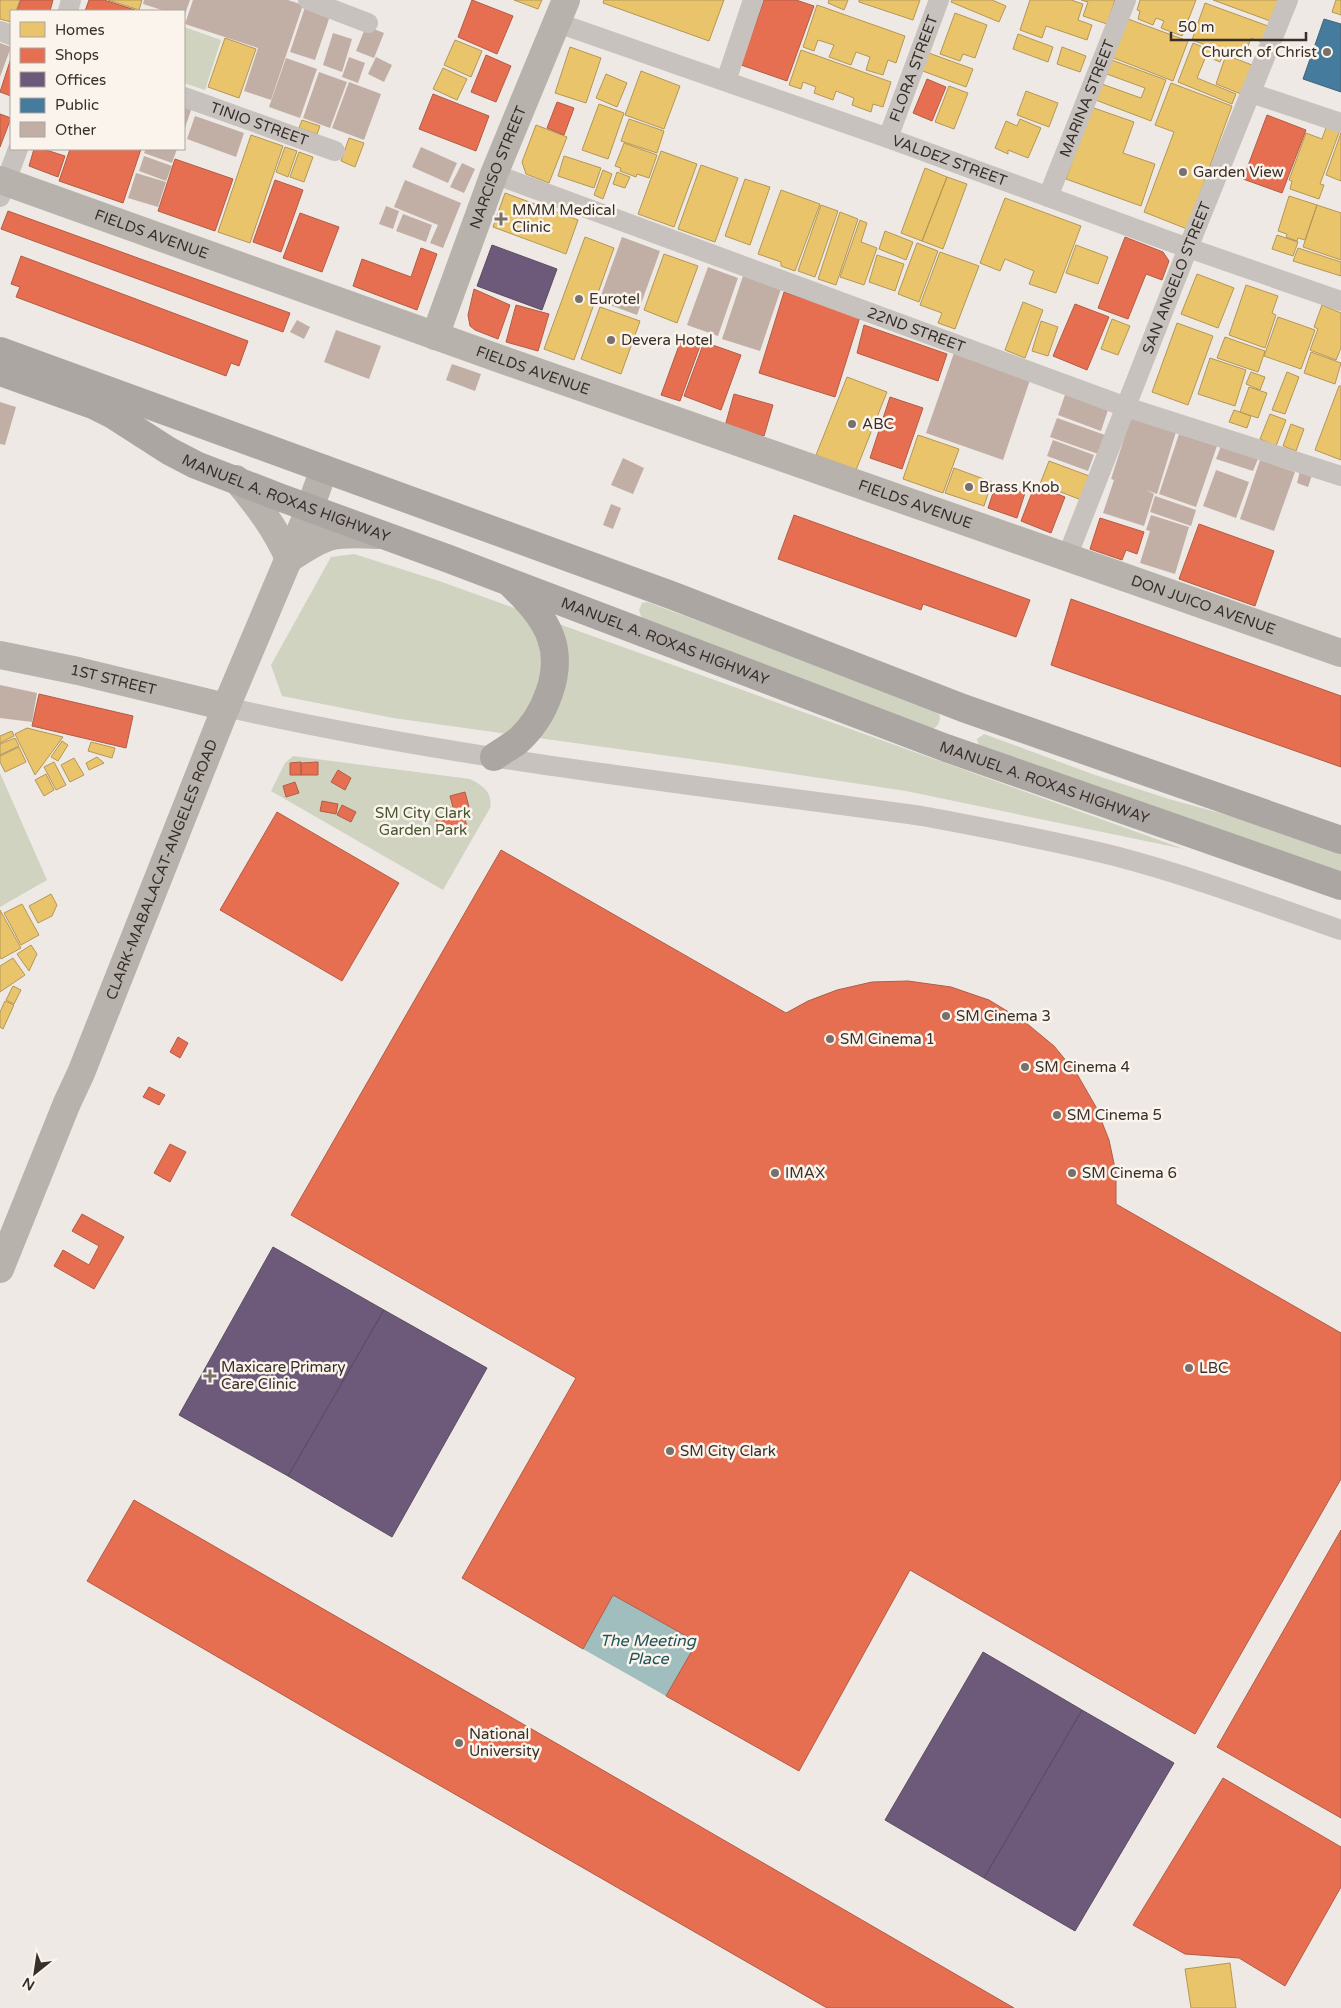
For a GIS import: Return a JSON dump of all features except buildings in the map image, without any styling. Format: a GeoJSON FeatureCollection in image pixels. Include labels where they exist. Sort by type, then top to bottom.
{"type":"FeatureCollection","features":[{"type":"Feature","properties":{"kind":"main road","name":"NARCISO STREET"},"geometry":{"type":"LineString","coordinates":[[435,336],[494,174],[562,12]]}},
{"type":"Feature","properties":{"kind":"main road","name":"FIELDS AVENUE"},"geometry":{"type":"LineString","coordinates":[[2,186],[1067,557]]}},
{"type":"Feature","properties":{"kind":"main road"},"geometry":{"type":"LineString","coordinates":[[0,351],[671,595],[963,708],[1341,840]]}},
{"type":"Feature","properties":{"kind":"main road","name":"MANUEL A. ROXAS HIGHWAY"},"geometry":{"type":"LineString","coordinates":[[0,372],[93,405],[196,465],[975,758],[1341,886]]}},
{"type":"Feature","properties":{"kind":"main road","name":"CLARK-MABALACAT-ANGELES ROAD"},"geometry":{"type":"LineString","coordinates":[[0,1269],[81,1072],[226,707],[310,508],[324,469]]}},
{"type":"Feature","properties":{"kind":"main road"},"geometry":{"type":"LineString","coordinates":[[236,480],[252,498],[273,528],[289,559],[317,541],[329,536],[348,533],[385,535]]}},
{"type":"Feature","properties":{"kind":"main road","name":"DON JUICO AVENUE"},"geometry":{"type":"LineString","coordinates":[[1067,557],[1341,653]]}},
{"type":"Feature","properties":{"kind":"main road"},"geometry":{"type":"LineString","coordinates":[[494,757],[519,740],[539,718],[550,689],[554,662],[551,638],[533,607],[510,582]]}},
{"type":"Feature","properties":{"kind":"main road","name":"1ST STREET"},"geometry":{"type":"LineString","coordinates":[[0,655],[78,671],[226,707]]}},
{"type":"Feature","properties":{"kind":"main road"},"geometry":{"type":"LineString","coordinates":[[975,758],[958,741],[959,729],[967,721],[973,721],[1166,788],[1185,786]]}},
{"type":"Feature","properties":{"kind":"street"},"geometry":{"type":"LineString","coordinates":[[308,0],[368,23]]}},
{"type":"Feature","properties":{"kind":"street"},"geometry":{"type":"LineString","coordinates":[[726,81],[753,0]]}},
{"type":"Feature","properties":{"kind":"street","name":"FLORA STREET"},"geometry":{"type":"LineString","coordinates":[[888,138],[940,0]]}},
{"type":"Feature","properties":{"kind":"street","name":"MARINA STREET"},"geometry":{"type":"LineString","coordinates":[[1048,197],[1126,0]]}},
{"type":"Feature","properties":{"kind":"street","name":"SAN ANGELO STREET"},"geometry":{"type":"LineString","coordinates":[[1067,557],[1288,0]]}},
{"type":"Feature","properties":{"kind":"street","name":"VALDEZ STREET"},"geometry":{"type":"LineString","coordinates":[[562,12],[726,81],[1188,248],[1341,301]]}},
{"type":"Feature","properties":{"kind":"street"},"geometry":{"type":"LineString","coordinates":[[1251,94],[1341,123]]}},
{"type":"Feature","properties":{"kind":"street","name":"TINIO STREET"},"geometry":{"type":"LineString","coordinates":[[185,97],[335,151]]}},
{"type":"Feature","properties":{"kind":"street"},"geometry":{"type":"LineString","coordinates":[[2,186],[18,150]]}},
{"type":"Feature","properties":{"kind":"street","name":"22ND STREET"},"geometry":{"type":"LineString","coordinates":[[494,174],[1126,407],[1341,476]]}},
{"type":"Feature","properties":{"kind":"street"},"geometry":{"type":"LineString","coordinates":[[226,707],[324,728],[494,757],[922,816],[964,824],[1114,856],[1197,880],[1341,930]]}},
{"type":"Feature","properties":{"kind":"green space"},"geometry":{"type":"Polygon","coordinates":[[[185,27],[221,40],[205,90],[185,83],[185,27]]]}},
{"type":"Feature","properties":{"kind":"green space"},"geometry":{"type":"Polygon","coordinates":[[[354,554],[442,582],[1184,849],[906,791],[734,765],[393,718],[282,696],[271,665],[331,557],[354,554]]]}},
{"type":"Feature","properties":{"kind":"green space"},"geometry":{"type":"Polygon","coordinates":[[[647,602],[934,709],[940,716],[939,722],[933,729],[642,619],[639,610],[642,603],[647,602]]]}},
{"type":"Feature","properties":{"kind":"green space"},"geometry":{"type":"Polygon","coordinates":[[[984,734],[1095,775],[1169,799],[1249,821],[1341,853],[1341,876],[979,746],[977,739],[984,734]]]}},
{"type":"Feature","properties":{"kind":"green space","name":"SM City Clark Garden Park"},"geometry":{"type":"Polygon","coordinates":[[[293,756],[470,779],[486,790],[491,802],[490,808],[443,890],[271,791],[285,763],[293,756]]]}},
{"type":"Feature","properties":{"kind":"green space"},"geometry":{"type":"Polygon","coordinates":[[[0,773],[47,880],[0,907],[0,773]]]}},
{"type":"Feature","properties":{"kind":"water","name":"The Meeting Place"},"geometry":{"type":"Polygon","coordinates":[[[613,1595],[697,1642],[666,1696],[583,1649],[613,1595]]]}},
{"type":"Feature","properties":{"kind":"place","name":"Church of Christ"},"geometry":{"type":"Point","coordinates":[1327,52]}},
{"type":"Feature","properties":{"kind":"place","name":"Garden View"},"geometry":{"type":"Point","coordinates":[1183,172]}},
{"type":"Feature","properties":{"kind":"place","name":"MMM Medical Clinic"},"geometry":{"type":"Point","coordinates":[501,219]}},
{"type":"Feature","properties":{"kind":"place","name":"Eurotel"},"geometry":{"type":"Point","coordinates":[579,299]}},
{"type":"Feature","properties":{"kind":"place","name":"Devera Hotel"},"geometry":{"type":"Point","coordinates":[611,340]}},
{"type":"Feature","properties":{"kind":"place","name":"ABC"},"geometry":{"type":"Point","coordinates":[852,424]}},
{"type":"Feature","properties":{"kind":"place","name":"Brass Knob"},"geometry":{"type":"Point","coordinates":[969,487]}},
{"type":"Feature","properties":{"kind":"place","name":"SM Cinema 3"},"geometry":{"type":"Point","coordinates":[946,1016]}},
{"type":"Feature","properties":{"kind":"place","name":"SM Cinema 1"},"geometry":{"type":"Point","coordinates":[830,1039]}},
{"type":"Feature","properties":{"kind":"place","name":"SM Cinema 4"},"geometry":{"type":"Point","coordinates":[1025,1067]}},
{"type":"Feature","properties":{"kind":"place","name":"SM Cinema 5"},"geometry":{"type":"Point","coordinates":[1057,1115]}},
{"type":"Feature","properties":{"kind":"place","name":"IMAX"},"geometry":{"type":"Point","coordinates":[775,1173]}},
{"type":"Feature","properties":{"kind":"place","name":"SM Cinema 6"},"geometry":{"type":"Point","coordinates":[1072,1173]}},
{"type":"Feature","properties":{"kind":"place","name":"LBC"},"geometry":{"type":"Point","coordinates":[1189,1368]}},
{"type":"Feature","properties":{"kind":"place","name":"Maxicare Primary Care Clinic"},"geometry":{"type":"Point","coordinates":[210,1376]}},
{"type":"Feature","properties":{"kind":"place","name":"SM City Clark"},"geometry":{"type":"Point","coordinates":[670,1451]}},
{"type":"Feature","properties":{"kind":"place","name":"National University"},"geometry":{"type":"Point","coordinates":[459,1743]}}]}
